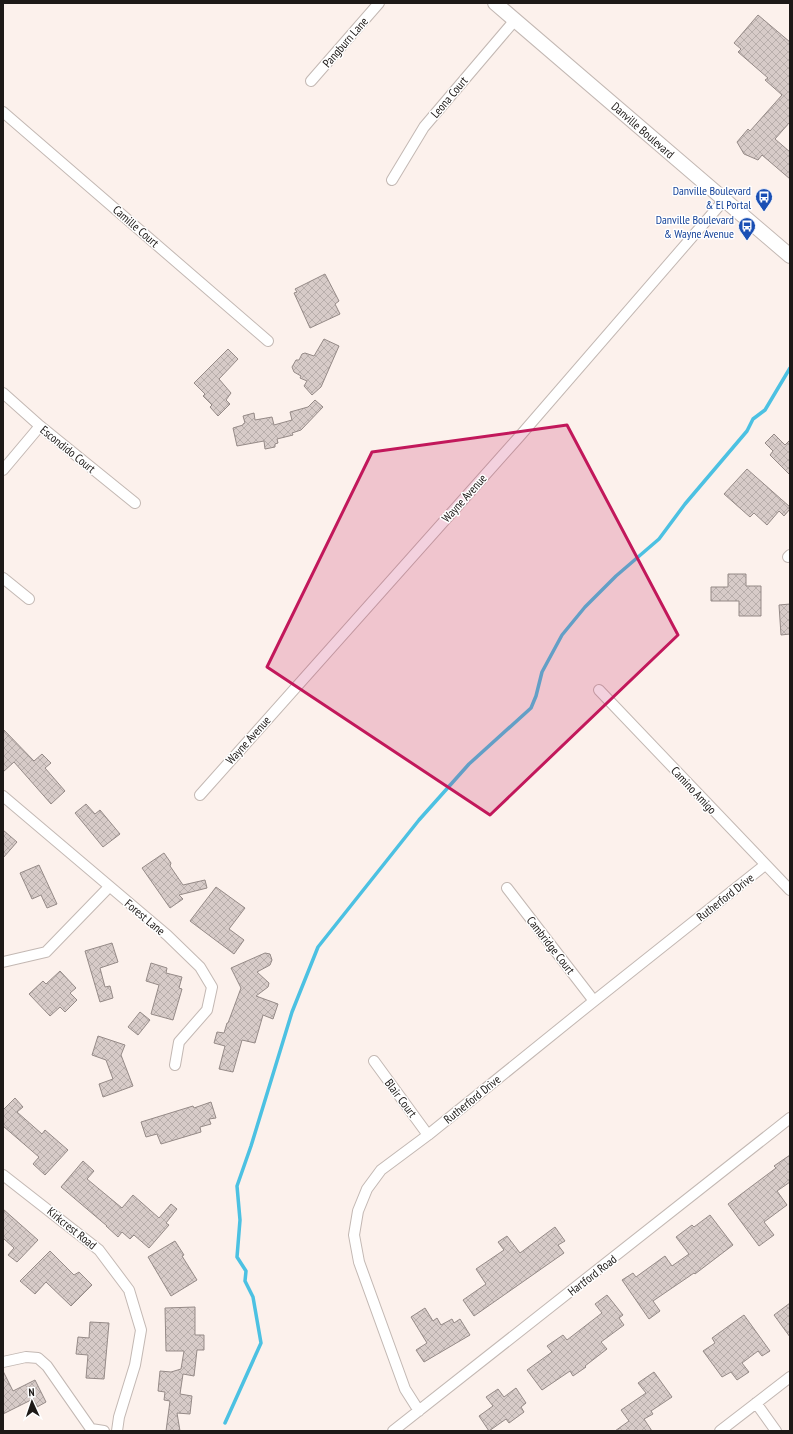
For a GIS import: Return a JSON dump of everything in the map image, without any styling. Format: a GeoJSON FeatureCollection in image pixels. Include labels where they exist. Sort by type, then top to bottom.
{"type":"FeatureCollection","features":[{"type":"Feature","properties":{"kind":"main road","name":"Danville Boulevard"},"geometry":{"type":"LineString","coordinates":[[495,3],[790,256]]}},
{"type":"Feature","properties":{"kind":"street","name":"Pangburn Lane"},"geometry":{"type":"LineString","coordinates":[[311,81],[378,3]]}},
{"type":"Feature","properties":{"kind":"street","name":"Leona Court"},"geometry":{"type":"LineString","coordinates":[[392,180],[424,127],[515,20]]}},
{"type":"Feature","properties":{"kind":"street","name":"Camille Court"},"geometry":{"type":"LineString","coordinates":[[3,112],[268,341]]}},
{"type":"Feature","properties":{"kind":"street","name":"Wayne Avenue"},"geometry":{"type":"LineString","coordinates":[[200,795],[514,442],[725,199]]}},
{"type":"Feature","properties":{"kind":"street","name":"Escondido Court"},"geometry":{"type":"LineString","coordinates":[[3,393],[40,426],[135,504]]}},
{"type":"Feature","properties":{"kind":"street"},"geometry":{"type":"LineString","coordinates":[[3,470],[40,426]]}},
{"type":"Feature","properties":{"kind":"street"},"geometry":{"type":"LineString","coordinates":[[3,578],[29,599]]}},
{"type":"Feature","properties":{"kind":"street","name":"Camino Amigo"},"geometry":{"type":"LineString","coordinates":[[599,690],[790,890]]}},
{"type":"Feature","properties":{"kind":"street","name":"Forest Lane"},"geometry":{"type":"LineString","coordinates":[[3,796],[167,935],[200,967],[212,987],[207,1010],[179,1042],[175,1065]]}},
{"type":"Feature","properties":{"kind":"street","name":"Rutherford Drive"},"geometry":{"type":"LineString","coordinates":[[419,1411],[405,1389],[359,1262],[354,1234],[358,1211],[367,1190],[381,1170],[428,1135],[765,865]]}},
{"type":"Feature","properties":{"kind":"street"},"geometry":{"type":"LineString","coordinates":[[3,962],[46,952],[109,887]]}},
{"type":"Feature","properties":{"kind":"street","name":"Cambridge Court"},"geometry":{"type":"LineString","coordinates":[[508,888],[594,1001]]}},
{"type":"Feature","properties":{"kind":"street","name":"Blair Court"},"geometry":{"type":"LineString","coordinates":[[374,1061],[428,1135]]}},
{"type":"Feature","properties":{"kind":"street","name":"Hartford Road"},"geometry":{"type":"LineString","coordinates":[[393,1431],[790,1118]]}},
{"type":"Feature","properties":{"kind":"street","name":"Kirkcrest Road"},"geometry":{"type":"LineString","coordinates":[[3,1176],[16,1184],[99,1250],[129,1290],[141,1330],[135,1365],[119,1417],[117,1431]]}},
{"type":"Feature","properties":{"kind":"street"},"geometry":{"type":"LineString","coordinates":[[3,1362],[26,1357],[38,1358],[46,1366],[91,1429],[104,1431]]}},
{"type":"Feature","properties":{"kind":"street"},"geometry":{"type":"LineString","coordinates":[[720,1431],[790,1377]]}},
{"type":"Feature","properties":{"kind":"street"},"geometry":{"type":"LineString","coordinates":[[756,1403],[776,1431]]}},
{"type":"Feature","properties":{"kind":"highlighted area"},"geometry":{"type":"Polygon","coordinates":[[[567,425],[678,635],[490,815],[267,667],[372,452],[567,425]]]}},
{"type":"Feature","properties":{"kind":"building"},"geometry":{"type":"Polygon","coordinates":[[[758,15],[790,42],[790,122],[775,139],[790,152],[790,179],[762,155],[758,160],[744,154],[737,142],[748,129],[750,131],[782,95],[765,80],[768,78],[738,52],[741,49],[734,43],[758,15]]]}},
{"type":"Feature","properties":{"kind":"building"},"geometry":{"type":"Polygon","coordinates":[[[325,274],[339,301],[335,304],[340,314],[310,328],[294,293],[297,292],[295,289],[325,274]]]}},
{"type":"Feature","properties":{"kind":"building"},"geometry":{"type":"Polygon","coordinates":[[[324,339],[339,346],[321,387],[312,395],[304,386],[307,381],[300,378],[301,376],[294,372],[292,367],[296,360],[299,360],[302,354],[305,353],[314,356],[324,339]]]}},
{"type":"Feature","properties":{"kind":"building"},"geometry":{"type":"Polygon","coordinates":[[[228,349],[238,359],[219,379],[231,393],[226,400],[230,404],[218,416],[210,407],[212,405],[203,396],[205,394],[194,383],[228,349]]]}},
{"type":"Feature","properties":{"kind":"building"},"geometry":{"type":"Polygon","coordinates":[[[315,400],[323,407],[301,430],[292,433],[293,435],[277,439],[278,443],[275,444],[275,447],[265,449],[264,441],[237,446],[233,428],[245,423],[243,416],[254,413],[255,420],[272,417],[274,425],[292,420],[290,412],[308,407],[315,400]]]}},
{"type":"Feature","properties":{"kind":"building"},"geometry":{"type":"Polygon","coordinates":[[[774,434],[785,445],[790,440],[790,475],[770,455],[773,451],[765,443],[774,434]]]}},
{"type":"Feature","properties":{"kind":"building"},"geometry":{"type":"Polygon","coordinates":[[[747,469],[790,507],[784,516],[779,511],[767,525],[754,513],[750,517],[724,494],[747,469]]]}},
{"type":"Feature","properties":{"kind":"building"},"geometry":{"type":"Polygon","coordinates":[[[728,574],[746,574],[746,586],[761,586],[761,616],[739,616],[739,601],[711,601],[711,587],[728,587],[728,574]]]}},
{"type":"Feature","properties":{"kind":"building"},"geometry":{"type":"Polygon","coordinates":[[[790,604],[790,634],[781,635],[779,605],[790,604]]]}},
{"type":"Feature","properties":{"kind":"building"},"geometry":{"type":"Polygon","coordinates":[[[3,729],[34,761],[42,754],[51,763],[45,768],[65,791],[51,804],[14,762],[3,772],[3,729]]]}},
{"type":"Feature","properties":{"kind":"building"},"geometry":{"type":"Polygon","coordinates":[[[86,804],[95,814],[100,810],[120,834],[103,847],[75,813],[86,804]]]}},
{"type":"Feature","properties":{"kind":"building"},"geometry":{"type":"Polygon","coordinates":[[[3,830],[17,842],[3,858],[3,830]]]}},
{"type":"Feature","properties":{"kind":"building"},"geometry":{"type":"Polygon","coordinates":[[[164,853],[171,863],[170,866],[183,885],[205,880],[207,888],[179,895],[183,899],[170,908],[142,868],[164,853]]]}},
{"type":"Feature","properties":{"kind":"building"},"geometry":{"type":"Polygon","coordinates":[[[39,865],[57,904],[47,908],[41,895],[32,899],[20,873],[39,865]]]}},
{"type":"Feature","properties":{"kind":"building"},"geometry":{"type":"Polygon","coordinates":[[[216,887],[245,908],[229,929],[244,940],[234,954],[190,921],[216,887]]]}},
{"type":"Feature","properties":{"kind":"building"},"geometry":{"type":"Polygon","coordinates":[[[112,943],[118,962],[100,968],[105,987],[110,986],[113,998],[100,1002],[85,951],[112,943]]]}},
{"type":"Feature","properties":{"kind":"building"},"geometry":{"type":"Polygon","coordinates":[[[265,953],[270,954],[272,960],[270,965],[257,972],[269,983],[268,987],[256,996],[278,1004],[273,1019],[263,1015],[255,1043],[242,1040],[233,1072],[219,1069],[225,1046],[214,1043],[217,1032],[224,1033],[241,988],[231,968],[265,953]]]}},
{"type":"Feature","properties":{"kind":"building"},"geometry":{"type":"Polygon","coordinates":[[[151,963],[167,968],[166,973],[182,977],[179,988],[182,989],[173,1020],[151,1014],[159,985],[146,981],[151,963]]]}},
{"type":"Feature","properties":{"kind":"building"},"geometry":{"type":"Polygon","coordinates":[[[60,971],[76,988],[70,993],[77,1000],[65,1012],[60,1007],[50,1016],[29,994],[43,981],[46,984],[60,971]]]}},
{"type":"Feature","properties":{"kind":"building"},"geometry":{"type":"Polygon","coordinates":[[[140,1012],[150,1020],[138,1035],[128,1027],[140,1012]]]}},
{"type":"Feature","properties":{"kind":"building"},"geometry":{"type":"Polygon","coordinates":[[[98,1036],[125,1045],[121,1055],[133,1086],[103,1097],[99,1084],[113,1079],[106,1060],[92,1055],[98,1036]]]}},
{"type":"Feature","properties":{"kind":"building"},"geometry":{"type":"Polygon","coordinates":[[[15,1098],[23,1107],[17,1112],[42,1134],[45,1130],[68,1150],[45,1175],[33,1164],[39,1157],[3,1126],[3,1110],[15,1098]]]}},
{"type":"Feature","properties":{"kind":"building"},"geometry":{"type":"Polygon","coordinates":[[[211,1102],[216,1118],[209,1119],[211,1124],[200,1127],[201,1132],[161,1144],[157,1134],[146,1137],[141,1122],[211,1102]]]}},
{"type":"Feature","properties":{"kind":"building"},"geometry":{"type":"Polygon","coordinates":[[[790,1155],[790,1182],[777,1191],[787,1205],[764,1222],[774,1235],[759,1246],[728,1204],[776,1168],[774,1166],[790,1155]]]}},
{"type":"Feature","properties":{"kind":"building"},"geometry":{"type":"Polygon","coordinates":[[[83,1161],[94,1171],[87,1179],[122,1208],[133,1195],[159,1218],[171,1204],[177,1209],[166,1223],[169,1225],[149,1248],[134,1235],[130,1239],[122,1232],[118,1237],[61,1187],[83,1161]]]}},
{"type":"Feature","properties":{"kind":"building"},"geometry":{"type":"Polygon","coordinates":[[[3,1209],[38,1240],[17,1262],[8,1255],[14,1248],[3,1238],[3,1209]]]}},
{"type":"Feature","properties":{"kind":"building"},"geometry":{"type":"Polygon","coordinates":[[[710,1215],[733,1245],[695,1274],[694,1273],[653,1301],[660,1311],[649,1319],[622,1280],[633,1273],[636,1277],[665,1256],[672,1266],[689,1254],[676,1237],[692,1225],[694,1227],[710,1215]]]}},
{"type":"Feature","properties":{"kind":"building"},"geometry":{"type":"Polygon","coordinates":[[[555,1227],[565,1241],[558,1245],[564,1253],[474,1316],[463,1300],[486,1284],[476,1269],[504,1250],[498,1242],[507,1236],[520,1253],[555,1227]]]}},
{"type":"Feature","properties":{"kind":"building"},"geometry":{"type":"Polygon","coordinates":[[[175,1241],[184,1255],[182,1256],[197,1280],[171,1296],[148,1257],[175,1241]]]}},
{"type":"Feature","properties":{"kind":"building"},"geometry":{"type":"Polygon","coordinates":[[[50,1251],[74,1275],[79,1272],[92,1285],[71,1306],[46,1282],[35,1294],[20,1281],[50,1251]]]}},
{"type":"Feature","properties":{"kind":"building"},"geometry":{"type":"Polygon","coordinates":[[[607,1295],[623,1315],[619,1318],[624,1325],[601,1342],[607,1349],[585,1366],[586,1367],[573,1376],[570,1371],[542,1390],[527,1370],[552,1352],[547,1346],[563,1335],[567,1340],[602,1313],[595,1304],[607,1295]]]}},
{"type":"Feature","properties":{"kind":"building"},"geometry":{"type":"Polygon","coordinates":[[[790,1303],[790,1337],[774,1315],[790,1303]]]}},
{"type":"Feature","properties":{"kind":"building"},"geometry":{"type":"Polygon","coordinates":[[[195,1307],[195,1335],[204,1335],[204,1350],[197,1350],[194,1376],[183,1374],[180,1394],[192,1396],[190,1414],[177,1413],[180,1431],[166,1431],[170,1401],[164,1400],[165,1392],[158,1391],[160,1371],[171,1372],[181,1369],[184,1351],[166,1351],[165,1308],[195,1307]]]}},
{"type":"Feature","properties":{"kind":"building"},"geometry":{"type":"Polygon","coordinates":[[[425,1308],[433,1321],[437,1318],[441,1325],[452,1319],[454,1323],[460,1319],[470,1335],[424,1362],[416,1350],[427,1343],[411,1317],[425,1308]]]}},
{"type":"Feature","properties":{"kind":"building"},"geometry":{"type":"Polygon","coordinates":[[[744,1315],[770,1351],[762,1356],[758,1351],[742,1363],[749,1372],[737,1380],[731,1372],[722,1377],[703,1351],[715,1343],[712,1338],[744,1315]]]}},
{"type":"Feature","properties":{"kind":"building"},"geometry":{"type":"Polygon","coordinates":[[[90,1322],[109,1323],[104,1379],[86,1378],[88,1355],[76,1354],[78,1337],[89,1338],[90,1322]]]}},
{"type":"Feature","properties":{"kind":"building"},"geometry":{"type":"Polygon","coordinates":[[[3,1371],[13,1391],[35,1380],[46,1402],[37,1407],[33,1399],[3,1414],[3,1371]]]}},
{"type":"Feature","properties":{"kind":"building"},"geometry":{"type":"Polygon","coordinates":[[[654,1372],[672,1397],[651,1411],[653,1414],[644,1419],[652,1431],[615,1431],[629,1421],[621,1410],[646,1393],[638,1383],[654,1372]]]}},
{"type":"Feature","properties":{"kind":"building"},"geometry":{"type":"Polygon","coordinates":[[[516,1388],[526,1403],[521,1407],[524,1412],[509,1423],[506,1419],[489,1431],[479,1416],[493,1406],[486,1397],[498,1389],[504,1397],[516,1388]]]}},
{"type":"Feature","properties":{"kind":"waterway"},"geometry":{"type":"LineString","coordinates":[[225,1423],[261,1343],[253,1297],[245,1281],[246,1271],[237,1257],[240,1220],[237,1186],[251,1146],[292,1012],[318,947],[419,820],[469,764],[531,708],[536,696],[542,672],[562,635],[585,607],[616,576],[659,539],[685,504],[747,431],[753,419],[765,410],[790,368]]}},
{"type":"Feature","properties":{"kind":"place","name":"Danville Boulevard & El Portal"},"geometry":{"type":"Point","coordinates":[764,212]}},
{"type":"Feature","properties":{"kind":"place","name":"Danville Boulevard & Wayne Avenue"},"geometry":{"type":"Point","coordinates":[747,241]}}]}
